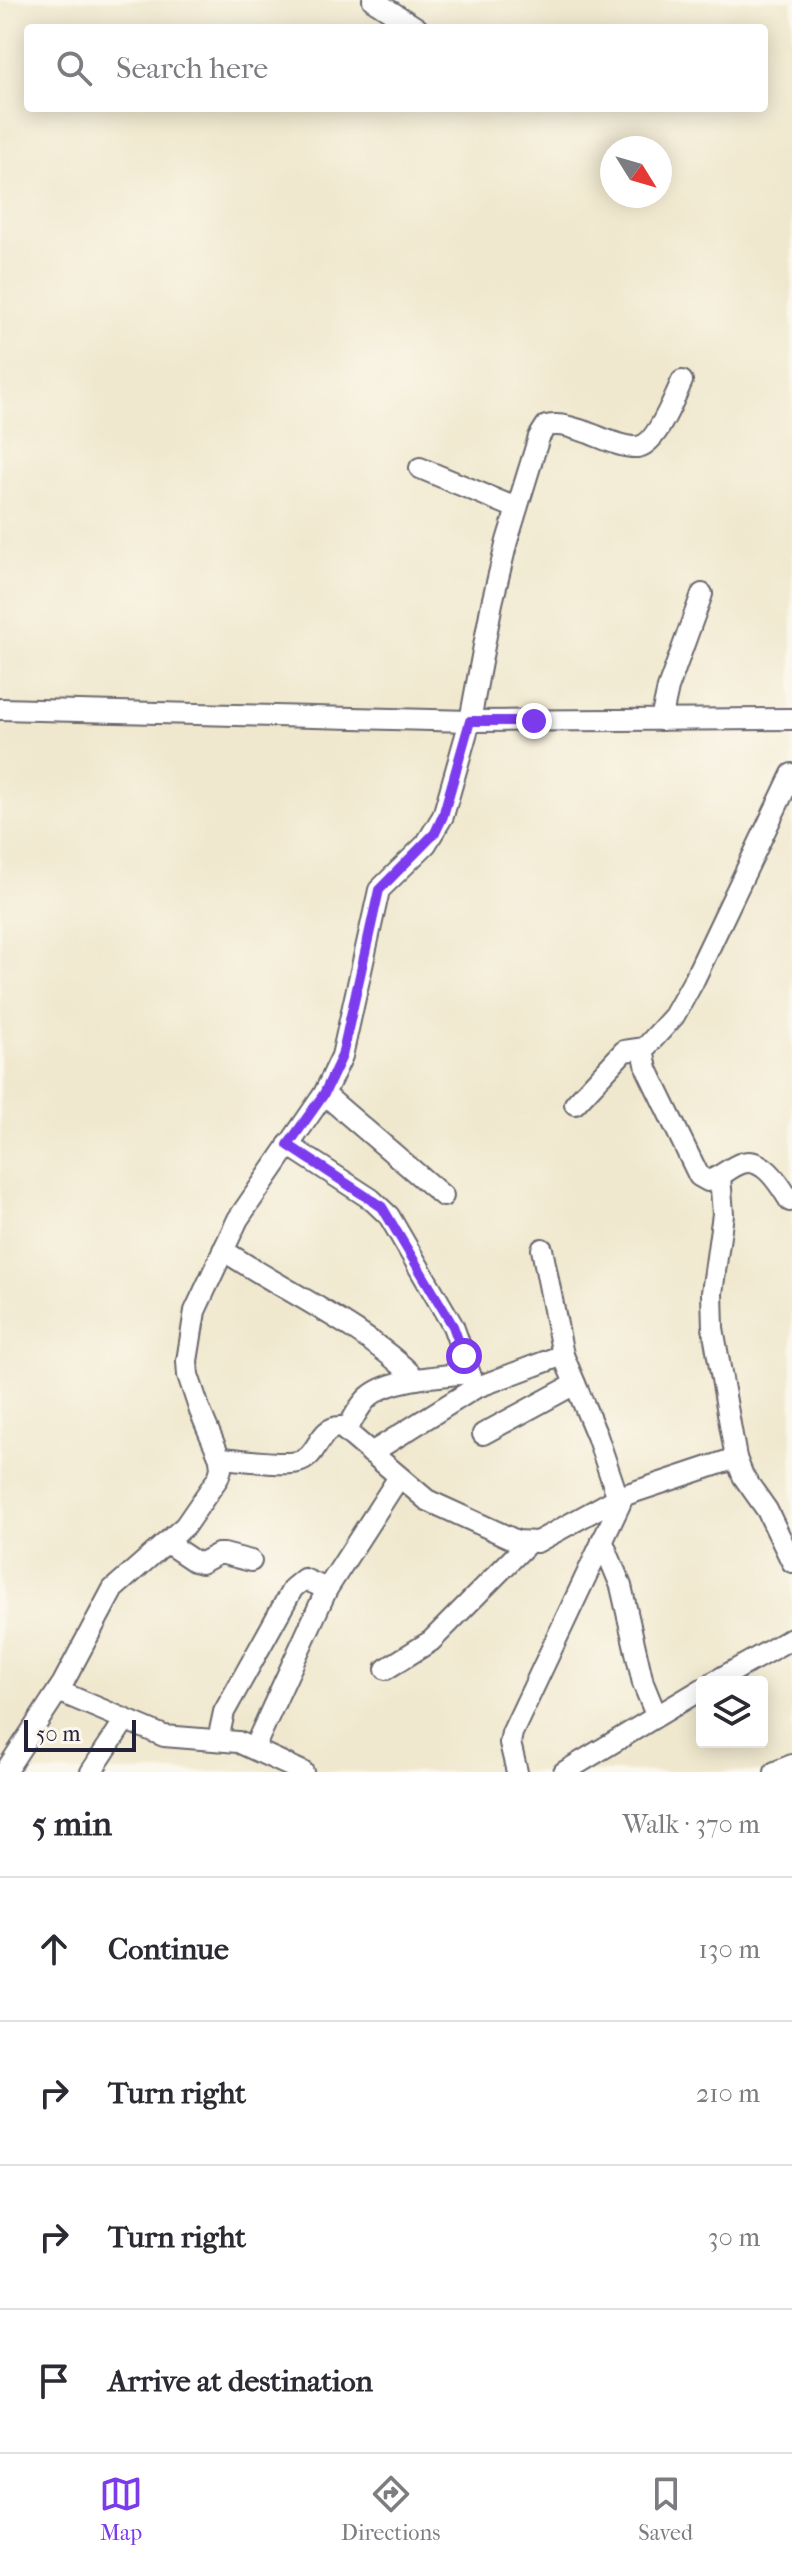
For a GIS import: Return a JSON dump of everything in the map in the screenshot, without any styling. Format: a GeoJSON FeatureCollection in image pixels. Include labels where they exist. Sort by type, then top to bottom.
{"type":"FeatureCollection","features":[{"type":"Feature","properties":{"kind":"street"},"geometry":{"type":"LineString","coordinates":[[373,0],[411,24]]}},
{"type":"Feature","properties":{"kind":"street"},"geometry":{"type":"LineString","coordinates":[[5,1772],[58,1691],[113,1589],[185,1526],[218,1478],[220,1458],[200,1411],[187,1361],[195,1311],[238,1219],[324,1094],[342,1056],[379,890],[435,833],[446,806],[470,721],[492,603],[516,508],[539,437],[546,426],[560,424],[640,447],[649,442],[659,428],[682,381]]}},
{"type":"Feature","properties":{"kind":"street"},"geometry":{"type":"LineString","coordinates":[[420,468],[516,508]]}},
{"type":"Feature","properties":{"kind":"street"},"geometry":{"type":"LineString","coordinates":[[661,720],[668,688],[702,594]]}},
{"type":"Feature","properties":{"kind":"street"},"geometry":{"type":"LineString","coordinates":[[0,709],[470,721],[792,719]]}},
{"type":"Feature","properties":{"kind":"street"},"geometry":{"type":"LineString","coordinates":[[790,1201],[770,1173],[754,1163],[744,1162],[708,1181],[699,1176],[647,1069],[644,1054],[645,1048],[674,1016],[693,982],[792,774]]}},
{"type":"Feature","properties":{"kind":"street"},"geometry":{"type":"LineString","coordinates":[[575,1104],[624,1051],[645,1048]]}},
{"type":"Feature","properties":{"kind":"street"},"geometry":{"type":"LineString","coordinates":[[324,1094],[443,1196]]}},
{"type":"Feature","properties":{"kind":"street"},"geometry":{"type":"LineString","coordinates":[[288,1145],[371,1199],[389,1216],[453,1326],[472,1381]]}},
{"type":"Feature","properties":{"kind":"street"},"geometry":{"type":"LineString","coordinates":[[720,1176],[723,1214],[712,1293],[713,1328],[736,1458],[743,1476],[767,1510],[792,1562]]}},
{"type":"Feature","properties":{"kind":"street"},"geometry":{"type":"LineString","coordinates":[[517,1772],[510,1743],[512,1733],[617,1512],[619,1497],[563,1355],[542,1249]]}},
{"type":"Feature","properties":{"kind":"street"},"geometry":{"type":"LineString","coordinates":[[223,1250],[335,1318],[399,1363],[416,1379]]}},
{"type":"Feature","properties":{"kind":"street"},"geometry":{"type":"LineString","coordinates":[[346,1431],[371,1394],[416,1379],[472,1381],[563,1355]]}},
{"type":"Feature","properties":{"kind":"street"},"geometry":{"type":"LineString","coordinates":[[371,1453],[472,1381]]}},
{"type":"Feature","properties":{"kind":"street"},"geometry":{"type":"LineString","coordinates":[[483,1434],[575,1384]]}},
{"type":"Feature","properties":{"kind":"street"},"geometry":{"type":"LineString","coordinates":[[220,1458],[299,1462],[310,1455],[326,1431],[341,1427],[427,1500],[517,1541],[528,1543],[537,1542],[619,1497],[736,1458]]}},
{"type":"Feature","properties":{"kind":"street"},"geometry":{"type":"LineString","coordinates":[[254,1748],[327,1589],[399,1477]]}},
{"type":"Feature","properties":{"kind":"street"},"geometry":{"type":"LineString","coordinates":[[602,1540],[621,1586],[643,1683],[656,1715]]}},
{"type":"Feature","properties":{"kind":"street"},"geometry":{"type":"LineString","coordinates":[[167,1543],[201,1563],[218,1554],[251,1561]]}},
{"type":"Feature","properties":{"kind":"street"},"geometry":{"type":"LineString","coordinates":[[386,1669],[431,1641],[528,1543]]}},
{"type":"Feature","properties":{"kind":"street"},"geometry":{"type":"LineString","coordinates":[[218,1740],[224,1712],[293,1588],[304,1579],[327,1589]]}},
{"type":"Feature","properties":{"kind":"street"},"geometry":{"type":"LineString","coordinates":[[725,1676],[792,1638]]}},
{"type":"Feature","properties":{"kind":"street"},"geometry":{"type":"LineString","coordinates":[[58,1691],[164,1736],[238,1742],[303,1772]]}},
{"type":"Feature","properties":{"kind":"street"},"geometry":{"type":"LineString","coordinates":[[564,1772],[696,1692]]}},
{"type":"Feature","properties":{"kind":"street"},"geometry":{"type":"LineString","coordinates":[[91,1772],[125,1720]]}},
{"type":"Feature","properties":{"kind":"street"},"geometry":{"type":"LineString","coordinates":[[775,1772],[792,1765]]}},
{"type":"Feature","properties":{"kind":"route"},"geometry":{"type":"LineString","coordinates":[[464,1356],[453,1326],[382,1207],[288,1145],[324,1094],[342,1056],[379,890],[435,833],[443,816],[470,721],[534,721]]}}]}
